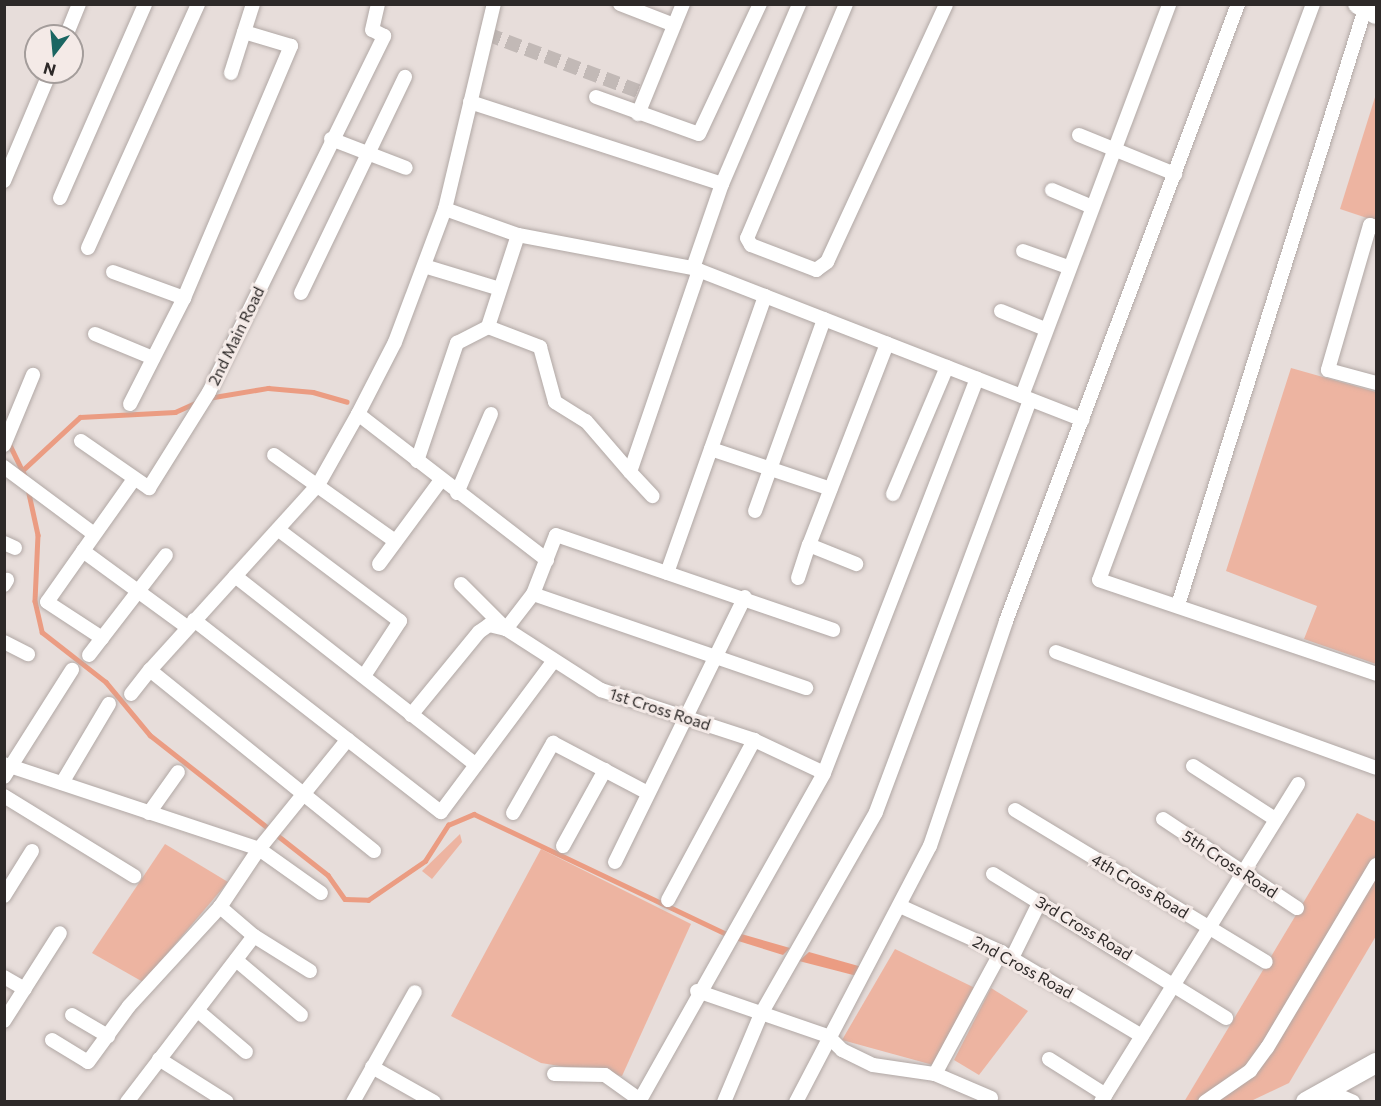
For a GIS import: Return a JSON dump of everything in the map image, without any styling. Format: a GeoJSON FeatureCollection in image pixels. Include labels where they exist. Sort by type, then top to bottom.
{"type":"FeatureCollection","features":[{"type":"Feature","properties":{"kind":"main road"},"geometry":{"type":"LineString","coordinates":[[1306,1101],[1330,1092],[1377,1064]]}},
{"type":"Feature","properties":{"kind":"street"},"geometry":{"type":"LineString","coordinates":[[71,24],[79,4]]}},
{"type":"Feature","properties":{"kind":"street"},"geometry":{"type":"LineString","coordinates":[[60,198],[145,4]]}},
{"type":"Feature","properties":{"kind":"street"},"geometry":{"type":"LineString","coordinates":[[88,248],[198,4]]}},
{"type":"Feature","properties":{"kind":"street"},"geometry":{"type":"LineString","coordinates":[[231,73],[253,4]]}},
{"type":"Feature","properties":{"kind":"street","name":"2nd Main Road"},"geometry":{"type":"LineString","coordinates":[[134,479],[149,488],[209,392],[384,36],[372,30],[378,4]]}},
{"type":"Feature","properties":{"kind":"street"},"geometry":{"type":"LineString","coordinates":[[131,694],[191,624],[280,531],[318,485],[358,414],[395,342],[445,209],[494,4]]}},
{"type":"Feature","properties":{"kind":"street"},"geometry":{"type":"LineString","coordinates":[[620,4],[674,25]]}},
{"type":"Feature","properties":{"kind":"street"},"geometry":{"type":"LineString","coordinates":[[639,114],[683,4]]}},
{"type":"Feature","properties":{"kind":"street"},"geometry":{"type":"LineString","coordinates":[[596,97],[699,134],[760,4]]}},
{"type":"Feature","properties":{"kind":"street"},"geometry":{"type":"LineString","coordinates":[[630,472],[722,184],[799,4]]}},
{"type":"Feature","properties":{"kind":"street"},"geometry":{"type":"LineString","coordinates":[[846,4],[747,238],[751,245],[816,270],[827,262],[946,4]]}},
{"type":"Feature","properties":{"kind":"street"},"geometry":{"type":"LineString","coordinates":[[724,1101],[762,1014],[791,958],[876,812],[1026,398],[1045,329],[1169,4]]}},
{"type":"Feature","properties":{"kind":"street"},"geometry":{"type":"LineString","coordinates":[[796,1101],[828,1036],[900,906],[930,846],[1082,420],[1238,4]]}},
{"type":"Feature","properties":{"kind":"street"},"geometry":{"type":"LineString","coordinates":[[1313,4],[1099,580],[1377,674]]}},
{"type":"Feature","properties":{"kind":"street"},"geometry":{"type":"LineString","coordinates":[[1178,606],[1366,9]]}},
{"type":"Feature","properties":{"kind":"street"},"geometry":{"type":"LineString","coordinates":[[130,404],[184,298],[291,46],[244,32]]}},
{"type":"Feature","properties":{"kind":"street"},"geometry":{"type":"LineString","coordinates":[[301,293],[405,77]]}},
{"type":"Feature","properties":{"kind":"street"},"geometry":{"type":"LineString","coordinates":[[4,181],[45,84]]}},
{"type":"Feature","properties":{"kind":"street"},"geometry":{"type":"LineString","coordinates":[[470,102],[722,184]]}},
{"type":"Feature","properties":{"kind":"street"},"geometry":{"type":"LineString","coordinates":[[1079,135],[1175,174]]}},
{"type":"Feature","properties":{"kind":"street"},"geometry":{"type":"LineString","coordinates":[[332,139],[406,168]]}},
{"type":"Feature","properties":{"kind":"street"},"geometry":{"type":"LineString","coordinates":[[1052,190],[1092,207]]}},
{"type":"Feature","properties":{"kind":"street"},"geometry":{"type":"LineString","coordinates":[[445,209],[518,235],[696,269],[1082,420]]}},
{"type":"Feature","properties":{"kind":"street"},"geometry":{"type":"LineString","coordinates":[[1377,227],[1370,225],[1328,370],[1377,383]]}},
{"type":"Feature","properties":{"kind":"street"},"geometry":{"type":"LineString","coordinates":[[417,462],[457,343],[488,327],[518,235]]}},
{"type":"Feature","properties":{"kind":"street"},"geometry":{"type":"LineString","coordinates":[[1023,251],[1068,267]]}},
{"type":"Feature","properties":{"kind":"street"},"geometry":{"type":"LineString","coordinates":[[424,266],[500,289]]}},
{"type":"Feature","properties":{"kind":"street"},"geometry":{"type":"LineString","coordinates":[[113,272],[184,298]]}},
{"type":"Feature","properties":{"kind":"street"},"geometry":{"type":"LineString","coordinates":[[667,573],[765,296]]}},
{"type":"Feature","properties":{"kind":"street"},"geometry":{"type":"LineString","coordinates":[[1001,311],[1045,329]]}},
{"type":"Feature","properties":{"kind":"street"},"geometry":{"type":"LineString","coordinates":[[755,511],[824,319]]}},
{"type":"Feature","properties":{"kind":"street"},"geometry":{"type":"LineString","coordinates":[[488,327],[540,347],[555,402],[586,421],[652,496]]}},
{"type":"Feature","properties":{"kind":"street"},"geometry":{"type":"LineString","coordinates":[[94,334],[153,358]]}},
{"type":"Feature","properties":{"kind":"street"},"geometry":{"type":"LineString","coordinates":[[798,578],[887,344]]}},
{"type":"Feature","properties":{"kind":"street"},"geometry":{"type":"LineString","coordinates":[[893,494],[947,367]]}},
{"type":"Feature","properties":{"kind":"street"},"geometry":{"type":"LineString","coordinates":[[4,445],[33,375]]}},
{"type":"Feature","properties":{"kind":"street"},"geometry":{"type":"LineString","coordinates":[[554,1074],[605,1075],[640,1101],[697,991],[824,773],[977,379]]}},
{"type":"Feature","properties":{"kind":"street"},"geometry":{"type":"LineString","coordinates":[[358,414],[457,493],[547,560]]}},
{"type":"Feature","properties":{"kind":"street"},"geometry":{"type":"LineString","coordinates":[[457,493],[491,414]]}},
{"type":"Feature","properties":{"kind":"street"},"geometry":{"type":"LineString","coordinates":[[81,441],[134,479],[47,602],[102,638]]}},
{"type":"Feature","properties":{"kind":"street"},"geometry":{"type":"LineString","coordinates":[[711,449],[831,489]]}},
{"type":"Feature","properties":{"kind":"street"},"geometry":{"type":"LineString","coordinates":[[274,455],[395,542]]}},
{"type":"Feature","properties":{"kind":"street"},"geometry":{"type":"LineString","coordinates":[[8,470],[94,534]]}},
{"type":"Feature","properties":{"kind":"street"},"geometry":{"type":"LineString","coordinates":[[379,564],[441,480]]}},
{"type":"Feature","properties":{"kind":"street"},"geometry":{"type":"LineString","coordinates":[[280,531],[400,621],[364,676]]}},
{"type":"Feature","properties":{"kind":"street"},"geometry":{"type":"LineString","coordinates":[[411,715],[479,633],[489,625],[506,629],[533,594],[556,535],[745,597],[833,630]]}},
{"type":"Feature","properties":{"kind":"street"},"geometry":{"type":"LineString","coordinates":[[809,545],[855,564]]}},
{"type":"Feature","properties":{"kind":"street"},"geometry":{"type":"LineString","coordinates":[[83,550],[138,591],[191,624],[348,739],[441,812],[552,663]]}},
{"type":"Feature","properties":{"kind":"street"},"geometry":{"type":"LineString","coordinates":[[88,655],[166,555]]}},
{"type":"Feature","properties":{"kind":"street"},"geometry":{"type":"LineString","coordinates":[[235,576],[476,765]]}},
{"type":"Feature","properties":{"kind":"street","name":"1st Cross Road"},"geometry":{"type":"LineString","coordinates":[[461,584],[506,629],[552,663],[601,690],[754,740],[824,773]]}},
{"type":"Feature","properties":{"kind":"street"},"geometry":{"type":"LineString","coordinates":[[533,594],[806,688]]}},
{"type":"Feature","properties":{"kind":"street"},"geometry":{"type":"LineString","coordinates":[[615,862],[745,597]]}},
{"type":"Feature","properties":{"kind":"street"},"geometry":{"type":"LineString","coordinates":[[4,642],[28,654]]}},
{"type":"Feature","properties":{"kind":"street"},"geometry":{"type":"LineString","coordinates":[[1056,652],[1377,768]]}},
{"type":"Feature","properties":{"kind":"street"},"geometry":{"type":"LineString","coordinates":[[72,670],[6,769],[62,783],[259,849],[321,892]]}},
{"type":"Feature","properties":{"kind":"street"},"geometry":{"type":"LineString","coordinates":[[150,670],[307,792],[374,851]]}},
{"type":"Feature","properties":{"kind":"street"},"geometry":{"type":"LineString","coordinates":[[62,783],[109,704]]}},
{"type":"Feature","properties":{"kind":"street"},"geometry":{"type":"LineString","coordinates":[[52,1040],[88,1062],[220,907],[259,849],[348,739]]}},
{"type":"Feature","properties":{"kind":"street"},"geometry":{"type":"LineString","coordinates":[[668,900],[754,740]]}},
{"type":"Feature","properties":{"kind":"street"},"geometry":{"type":"LineString","coordinates":[[513,813],[553,743],[648,793]]}},
{"type":"Feature","properties":{"kind":"street"},"geometry":{"type":"LineString","coordinates":[[1193,766],[1275,819]]}},
{"type":"Feature","properties":{"kind":"street"},"geometry":{"type":"LineString","coordinates":[[563,846],[605,770]]}},
{"type":"Feature","properties":{"kind":"street"},"geometry":{"type":"LineString","coordinates":[[149,813],[178,772]]}},
{"type":"Feature","properties":{"kind":"street"},"geometry":{"type":"LineString","coordinates":[[1049,1059],[1103,1098],[1298,784]]}},
{"type":"Feature","properties":{"kind":"street"},"geometry":{"type":"LineString","coordinates":[[4,796],[134,876]]}},
{"type":"Feature","properties":{"kind":"street","name":"4th Cross Road"},"geometry":{"type":"LineString","coordinates":[[1015,810],[1266,962]]}},
{"type":"Feature","properties":{"kind":"street","name":"5th Cross Road"},"geometry":{"type":"LineString","coordinates":[[1163,819],[1297,908]]}},
{"type":"Feature","properties":{"kind":"street"},"geometry":{"type":"LineString","coordinates":[[4,896],[32,851]]}},
{"type":"Feature","properties":{"kind":"street"},"geometry":{"type":"LineString","coordinates":[[1205,1101],[1250,1071],[1267,1048],[1377,865]]}},
{"type":"Feature","properties":{"kind":"street","name":"3rd Cross Road"},"geometry":{"type":"LineString","coordinates":[[993,874],[1174,983],[1226,1018]]}},
{"type":"Feature","properties":{"kind":"street"},"geometry":{"type":"LineString","coordinates":[[936,1074],[1040,901]]}},
{"type":"Feature","properties":{"kind":"street","name":"2nd Cross Road"},"geometry":{"type":"LineString","coordinates":[[900,906],[1007,955],[1142,1036]]}},
{"type":"Feature","properties":{"kind":"street"},"geometry":{"type":"LineString","coordinates":[[220,907],[254,936],[310,971]]}},
{"type":"Feature","properties":{"kind":"street"},"geometry":{"type":"LineString","coordinates":[[4,1021],[60,933]]}},
{"type":"Feature","properties":{"kind":"street"},"geometry":{"type":"LineString","coordinates":[[127,1101],[254,936]]}},
{"type":"Feature","properties":{"kind":"street"},"geometry":{"type":"LineString","coordinates":[[236,960],[301,1015]]}},
{"type":"Feature","properties":{"kind":"street"},"geometry":{"type":"LineString","coordinates":[[4,977],[25,989]]}},
{"type":"Feature","properties":{"kind":"street"},"geometry":{"type":"LineString","coordinates":[[697,991],[828,1036],[842,1050],[873,1065],[936,1074],[991,1098]]}},
{"type":"Feature","properties":{"kind":"street"},"geometry":{"type":"LineString","coordinates":[[353,1101],[415,992]]}},
{"type":"Feature","properties":{"kind":"street"},"geometry":{"type":"LineString","coordinates":[[198,1011],[246,1052]]}},
{"type":"Feature","properties":{"kind":"street"},"geometry":{"type":"LineString","coordinates":[[72,1015],[108,1036]]}},
{"type":"Feature","properties":{"kind":"street"},"geometry":{"type":"LineString","coordinates":[[159,1059],[227,1101]]}},
{"type":"Feature","properties":{"kind":"street"},"geometry":{"type":"LineString","coordinates":[[372,1067],[434,1101]]}},
{"type":"Feature","properties":{"kind":"street"},"geometry":{"type":"LineString","coordinates":[[1330,1092],[1353,1101]]}},
{"type":"Feature","properties":{"kind":"shaded area"},"geometry":{"type":"Polygon","coordinates":[[[1376,94],[1376,221],[1340,209],[1376,94]]]}},
{"type":"Feature","properties":{"kind":"shaded area"},"geometry":{"type":"Polygon","coordinates":[[[1291,368],[1376,392],[1376,664],[1304,639],[1317,606],[1226,571],[1291,368]]]}},
{"type":"Feature","properties":{"kind":"shaded area"},"geometry":{"type":"Polygon","coordinates":[[[1357,813],[1376,822],[1376,936],[1289,1083],[1251,1101],[1184,1102],[1357,813]]]}},
{"type":"Feature","properties":{"kind":"shaded area"},"geometry":{"type":"Polygon","coordinates":[[[460,834],[462,842],[432,879],[422,871],[460,834]]]}},
{"type":"Feature","properties":{"kind":"shaded area"},"geometry":{"type":"Polygon","coordinates":[[[165,844],[228,882],[143,982],[92,953],[165,844]]]}},
{"type":"Feature","properties":{"kind":"shaded area"},"geometry":{"type":"Polygon","coordinates":[[[541,849],[691,924],[622,1076],[541,1063],[451,1016],[541,849]]]}},
{"type":"Feature","properties":{"kind":"shaded area"},"geometry":{"type":"Polygon","coordinates":[[[738,933],[790,948],[783,955],[735,940],[738,933]]]}},
{"type":"Feature","properties":{"kind":"shaded area"},"geometry":{"type":"Polygon","coordinates":[[[895,949],[975,988],[933,1065],[842,1040],[895,949]]]}},
{"type":"Feature","properties":{"kind":"shaded area"},"geometry":{"type":"Polygon","coordinates":[[[809,952],[862,967],[857,976],[799,961],[809,952]]]}},
{"type":"Feature","properties":{"kind":"shaded area"},"geometry":{"type":"Polygon","coordinates":[[[991,988],[1028,1011],[979,1075],[954,1060],[991,988]]]}},
{"type":"Feature","properties":{"kind":"waterway"},"geometry":{"type":"LineString","coordinates":[[208,398],[268,388],[313,392],[347,402]]}},
{"type":"Feature","properties":{"kind":"waterway"},"geometry":{"type":"LineString","coordinates":[[24,469],[80,417],[175,412],[197,402]]}},
{"type":"Feature","properties":{"kind":"waterway"},"geometry":{"type":"LineString","coordinates":[[9,443],[26,478]]}},
{"type":"Feature","properties":{"kind":"waterway"},"geometry":{"type":"LineString","coordinates":[[28,489],[38,535],[35,601],[42,632],[106,682],[150,735],[328,875],[345,899],[368,900],[425,861],[448,825],[474,814],[729,935]]}},
{"type":"Feature","properties":{"kind":"tunnel"},"geometry":{"type":"LineString","coordinates":[[487,34],[646,94]]}}]}
